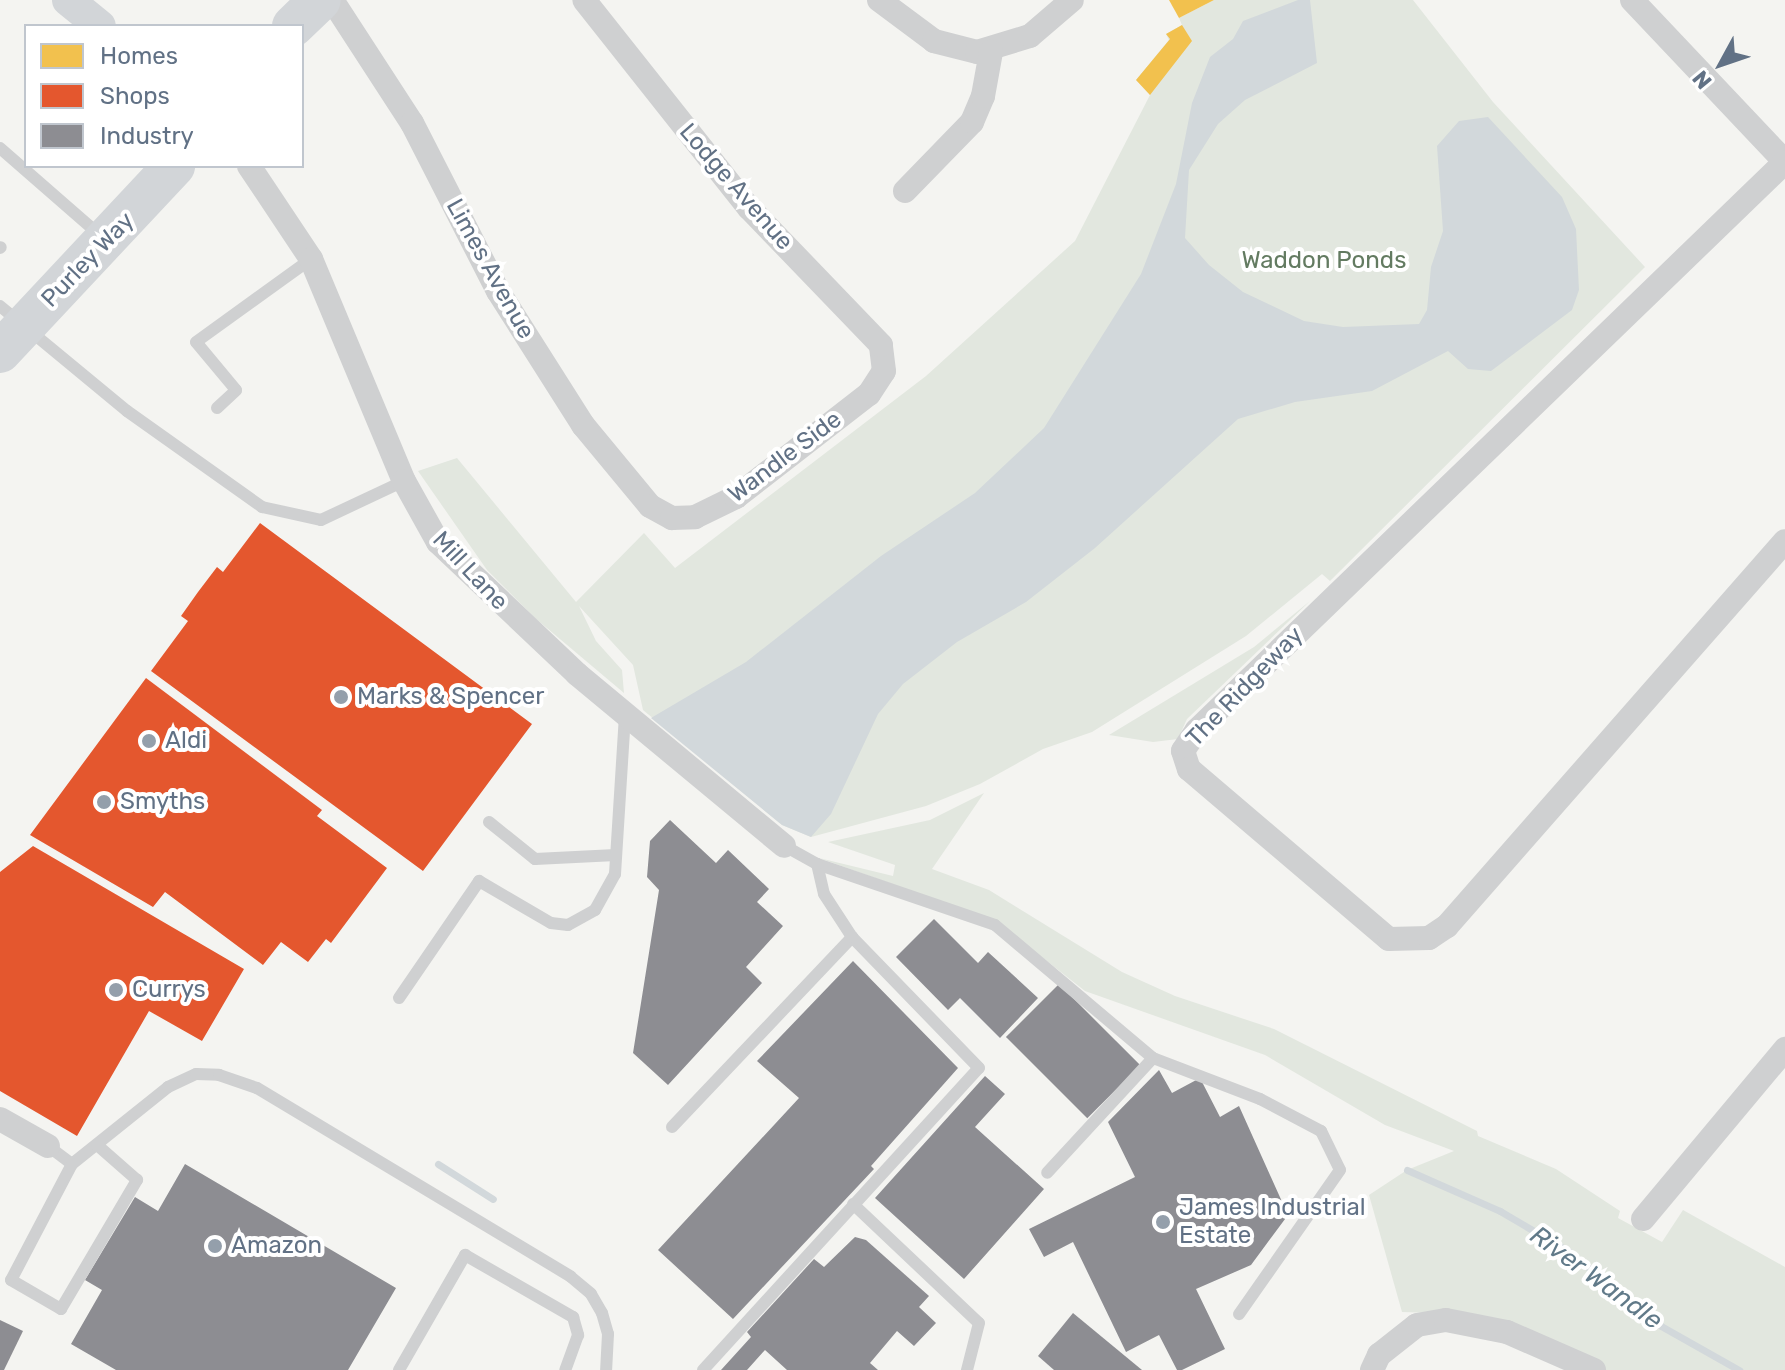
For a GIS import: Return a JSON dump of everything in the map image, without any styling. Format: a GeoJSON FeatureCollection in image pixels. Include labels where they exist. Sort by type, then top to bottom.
{"type":"FeatureCollection","features":[{"type":"Feature","properties":{"kind":"highway"},"geometry":{"type":"LineString","coordinates":[[295,24],[320,0]]}},
{"type":"Feature","properties":{"kind":"highway","name":"Purley Way"},"geometry":{"type":"LineString","coordinates":[[7,329],[107,242],[172,168]]}},
{"type":"Feature","properties":{"kind":"street"},"geometry":{"type":"LineString","coordinates":[[68,0],[98,24]]}},
{"type":"Feature","properties":{"kind":"street","name":"Limes Avenue"},"geometry":{"type":"LineString","coordinates":[[332,0],[412,123],[498,291],[583,425],[650,506],[672,518]]}},
{"type":"Feature","properties":{"kind":"street","name":"Lodge Avenue"},"geometry":{"type":"LineString","coordinates":[[584,0],[749,208],[881,345],[884,371]]}},
{"type":"Feature","properties":{"kind":"street"},"geometry":{"type":"LineString","coordinates":[[879,0],[934,41],[991,52],[1030,36],[1072,0]]}},
{"type":"Feature","properties":{"kind":"street"},"geometry":{"type":"LineString","coordinates":[[1632,0],[1785,162]]}},
{"type":"Feature","properties":{"kind":"street"},"geometry":{"type":"LineString","coordinates":[[905,191],[978,111],[991,52]]}},
{"type":"Feature","properties":{"kind":"street","name":"The Ridgeway"},"geometry":{"type":"LineString","coordinates":[[1785,162],[1197,730],[1183,751],[1189,769],[1389,939],[1429,938],[1447,926],[1785,541]]}},
{"type":"Feature","properties":{"kind":"street","name":"Mill Lane"},"geometry":{"type":"LineString","coordinates":[[250,168],[311,259],[404,481],[422,518],[461,568],[625,715],[784,846]]}},
{"type":"Feature","properties":{"kind":"street","name":"Wandle Side"},"geometry":{"type":"LineString","coordinates":[[672,518],[695,517],[736,497],[869,394],[884,371]]}},
{"type":"Feature","properties":{"kind":"street"},"geometry":{"type":"LineString","coordinates":[[1643,1219],[1785,1049]]}},
{"type":"Feature","properties":{"kind":"street"},"geometry":{"type":"LineString","coordinates":[[0,1119],[48,1146]]}},
{"type":"Feature","properties":{"kind":"street"},"geometry":{"type":"LineString","coordinates":[[1372,1370],[1379,1355],[1417,1325],[1446,1320],[1507,1332],[1594,1370]]}},
{"type":"Feature","properties":{"kind":"lane"},"geometry":{"type":"LineString","coordinates":[[0,148],[107,242]]}},
{"type":"Feature","properties":{"kind":"lane"},"geometry":{"type":"LineString","coordinates":[[217,408],[236,390],[196,342],[311,259]]}},
{"type":"Feature","properties":{"kind":"lane"},"geometry":{"type":"LineString","coordinates":[[7,329],[262,507],[321,520],[404,481]]}},
{"type":"Feature","properties":{"kind":"lane"},"geometry":{"type":"LineString","coordinates":[[399,998],[479,881],[535,917],[568,925],[595,910],[606,895],[616,855],[625,715]]}},
{"type":"Feature","properties":{"kind":"lane"},"geometry":{"type":"LineString","coordinates":[[489,822],[535,859],[616,855]]}},
{"type":"Feature","properties":{"kind":"lane"},"geometry":{"type":"LineString","coordinates":[[784,846],[817,864],[995,925],[1153,1058],[1260,1099],[1321,1131],[1340,1170],[1239,1314]]}},
{"type":"Feature","properties":{"kind":"lane"},"geometry":{"type":"LineString","coordinates":[[703,1370],[979,1068],[852,937],[824,894],[817,864]]}},
{"type":"Feature","properties":{"kind":"lane"},"geometry":{"type":"LineString","coordinates":[[672,1127],[852,937]]}},
{"type":"Feature","properties":{"kind":"lane"},"geometry":{"type":"LineString","coordinates":[[1047,1173],[1153,1058]]}},
{"type":"Feature","properties":{"kind":"lane"},"geometry":{"type":"LineString","coordinates":[[97,1145],[137,1180],[61,1309],[11,1280],[72,1164],[182,1078],[219,1075],[257,1088],[571,1277],[591,1294],[602,1313],[608,1334],[606,1370]]}},
{"type":"Feature","properties":{"kind":"lane"},"geometry":{"type":"LineString","coordinates":[[48,1146],[72,1164]]}},
{"type":"Feature","properties":{"kind":"lane"},"geometry":{"type":"LineString","coordinates":[[853,1204],[979,1323],[967,1370]]}},
{"type":"Feature","properties":{"kind":"lane"},"geometry":{"type":"LineString","coordinates":[[399,1370],[465,1255],[573,1317],[578,1335],[565,1370]]}},
{"type":"Feature","properties":{"kind":"green space","name":"Waddon Ponds"},"geometry":{"type":"Polygon","coordinates":[[[1214,0],[1413,0],[1493,102],[1645,267],[1330,581],[1322,574],[1246,636],[1092,732],[1043,749],[980,784],[926,806],[811,837],[782,825],[643,710],[633,665],[579,606],[596,641],[622,670],[624,693],[535,618],[487,570],[418,471],[457,458],[576,602],[644,533],[675,568],[926,376],[1075,241],[1150,95],[1136,80],[1169,40],[1166,34],[1182,25],[1179,18],[1214,0]]]}},
{"type":"Feature","properties":{"kind":"green space"},"geometry":{"type":"Polygon","coordinates":[[[1310,601],[1187,719],[1178,739],[1153,742],[1109,735],[1254,647],[1310,601]]]}},
{"type":"Feature","properties":{"kind":"green space"},"geometry":{"type":"Polygon","coordinates":[[[984,793],[932,869],[989,890],[1122,972],[1175,996],[1274,1029],[1477,1131],[1478,1136],[1556,1169],[1620,1211],[1618,1218],[1662,1242],[1683,1210],[1785,1267],[1785,1370],[1600,1370],[1468,1314],[1402,1312],[1369,1195],[1407,1170],[1454,1151],[1385,1125],[1265,1055],[1085,991],[996,921],[819,858],[893,876],[895,865],[828,842],[930,820],[984,793]]]}},
{"type":"Feature","properties":{"kind":"shaded area","name":"Waddon Ponds"},"geometry":{"type":"Polygon","coordinates":[[[1298,0],[1310,0],[1317,63],[1245,100],[1218,124],[1189,170],[1185,238],[1209,265],[1243,292],[1304,321],[1343,327],[1419,324],[1427,310],[1431,267],[1443,231],[1437,146],[1459,121],[1488,117],[1562,197],[1576,229],[1579,290],[1572,310],[1491,371],[1468,369],[1448,351],[1372,391],[1295,402],[1238,419],[1095,548],[1026,602],[957,642],[903,684],[878,714],[831,814],[811,837],[782,825],[651,718],[746,662],[881,556],[975,493],[1044,428],[1141,274],[1176,184],[1192,103],[1210,57],[1233,39],[1243,21],[1298,0]]]}},
{"type":"Feature","properties":{"kind":"building: Homes"},"geometry":{"type":"Polygon","coordinates":[[[1169,0],[1214,0],[1179,18],[1169,0]]]}},
{"type":"Feature","properties":{"kind":"building: Homes"},"geometry":{"type":"Polygon","coordinates":[[[1182,25],[1192,41],[1150,95],[1136,80],[1170,39],[1166,34],[1182,25]]]}},
{"type":"Feature","properties":{"kind":"building: Shops","name":"Marks & Spencer"},"geometry":{"type":"Polygon","coordinates":[[[260,523],[532,724],[423,871],[151,671],[188,621],[181,616],[198,592],[217,567],[223,572],[260,523]]]}},
{"type":"Feature","properties":{"kind":"building: Shops"},"geometry":{"type":"Polygon","coordinates":[[[146,678],[322,810],[317,816],[387,868],[331,943],[326,939],[308,962],[281,942],[263,965],[165,892],[153,907],[30,835],[146,678]]]}},
{"type":"Feature","properties":{"kind":"building: Shops","name":"Currys"},"geometry":{"type":"Polygon","coordinates":[[[33,846],[244,969],[202,1041],[149,1011],[77,1136],[0,1091],[0,872],[33,846]]]}},
{"type":"Feature","properties":{"kind":"building: Industry"},"geometry":{"type":"Polygon","coordinates":[[[670,820],[716,863],[728,850],[769,889],[757,902],[783,926],[746,967],[762,983],[668,1085],[633,1053],[659,890],[647,877],[650,841],[670,820]]]}},
{"type":"Feature","properties":{"kind":"building: Industry"},"geometry":{"type":"Polygon","coordinates":[[[934,919],[978,963],[988,952],[1038,998],[1000,1038],[960,998],[948,1010],[896,957],[934,919]]]}},
{"type":"Feature","properties":{"kind":"building: Industry"},"geometry":{"type":"Polygon","coordinates":[[[853,961],[958,1068],[871,1166],[874,1169],[733,1319],[658,1250],[799,1098],[757,1061],[853,961]]]}},
{"type":"Feature","properties":{"kind":"building: Industry"},"geometry":{"type":"Polygon","coordinates":[[[1059,984],[1140,1065],[1087,1118],[1006,1037],[1059,984]]]}},
{"type":"Feature","properties":{"kind":"building: Industry","name":"James Industrial Estate"},"geometry":{"type":"Polygon","coordinates":[[[1159,1070],[1172,1093],[1200,1078],[1220,1117],[1239,1106],[1288,1215],[1251,1265],[1196,1289],[1225,1349],[1182,1370],[1177,1370],[1159,1335],[1126,1352],[1073,1242],[1044,1257],[1029,1229],[1135,1177],[1108,1122],[1159,1070]]]}},
{"type":"Feature","properties":{"kind":"building: Industry"},"geometry":{"type":"Polygon","coordinates":[[[985,1076],[1005,1094],[975,1127],[1044,1189],[964,1279],[875,1198],[985,1076]]]}},
{"type":"Feature","properties":{"kind":"building: Industry","name":"Amazon"},"geometry":{"type":"Polygon","coordinates":[[[185,1164],[396,1288],[348,1370],[116,1370],[71,1344],[102,1290],[85,1280],[135,1197],[158,1211],[185,1164]]]}},
{"type":"Feature","properties":{"kind":"building: Industry"},"geometry":{"type":"Polygon","coordinates":[[[855,1237],[866,1240],[929,1296],[919,1307],[936,1323],[914,1346],[897,1331],[870,1363],[878,1370],[787,1370],[765,1350],[747,1370],[721,1370],[751,1337],[747,1332],[814,1259],[824,1267],[855,1237]]]}},
{"type":"Feature","properties":{"kind":"building: Industry"},"geometry":{"type":"Polygon","coordinates":[[[1073,1313],[1142,1370],[1054,1370],[1038,1356],[1073,1313]]]}},
{"type":"Feature","properties":{"kind":"building: Industry"},"geometry":{"type":"Polygon","coordinates":[[[0,1320],[23,1331],[4,1370],[0,1370],[0,1320]]]}},
{"type":"Feature","properties":{"kind":"waterway","name":"River Wandle"},"geometry":{"type":"LineString","coordinates":[[438,1164],[493,1199]]}},
{"type":"Feature","properties":{"kind":"waterway","name":"River Wandle"},"geometry":{"type":"LineString","coordinates":[[1407,1170],[1500,1211],[1568,1251],[1661,1326],[1739,1370]]}},
{"type":"Feature","properties":{"kind":"place","name":"Marks & Spencer"},"geometry":{"type":"Point","coordinates":[341,697]}},
{"type":"Feature","properties":{"kind":"place","name":"Aldi"},"geometry":{"type":"Point","coordinates":[149,741]}},
{"type":"Feature","properties":{"kind":"place","name":"Smyths"},"geometry":{"type":"Point","coordinates":[104,802]}},
{"type":"Feature","properties":{"kind":"place","name":"Currys"},"geometry":{"type":"Point","coordinates":[116,990]}},
{"type":"Feature","properties":{"kind":"place","name":"James Industrial Estate"},"geometry":{"type":"Point","coordinates":[1163,1222]}},
{"type":"Feature","properties":{"kind":"place","name":"Amazon"},"geometry":{"type":"Point","coordinates":[215,1246]}}]}
